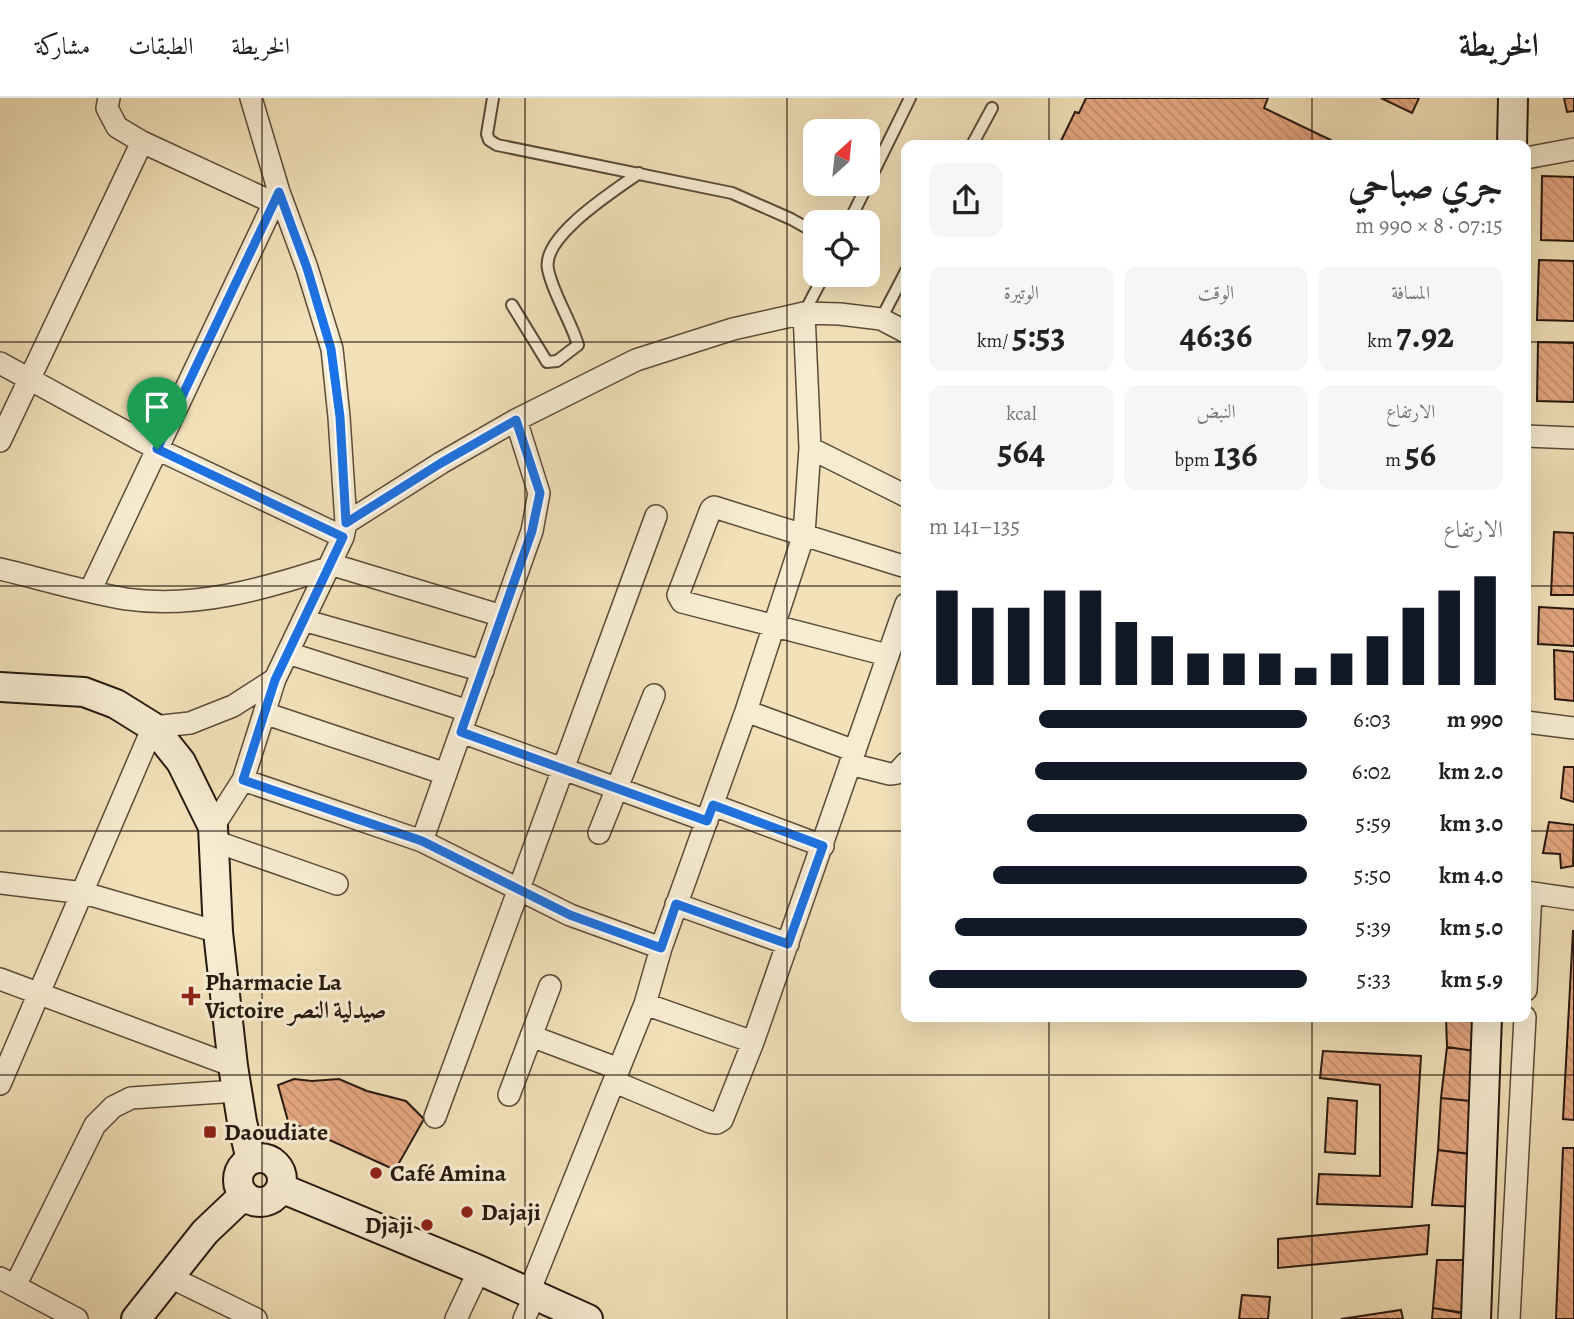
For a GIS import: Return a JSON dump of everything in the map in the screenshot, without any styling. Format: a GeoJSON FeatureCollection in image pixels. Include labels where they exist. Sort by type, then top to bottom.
{"type":"FeatureCollection","features":[{"type":"Feature","properties":{"kind":"street"},"geometry":{"type":"LineString","coordinates":[[109,98],[107,108],[117,127],[142,142],[276,197]]}},
{"type":"Feature","properties":{"kind":"street"},"geometry":{"type":"LineString","coordinates":[[213,834],[243,780],[275,680],[344,530],[340,417],[331,349],[307,268],[276,197],[251,98]]}},
{"type":"Feature","properties":{"kind":"street"},"geometry":{"type":"LineString","coordinates":[[1512,140],[1513,98]]}},
{"type":"Feature","properties":{"kind":"street"},"geometry":{"type":"LineString","coordinates":[[0,441],[142,142]]}},
{"type":"Feature","properties":{"kind":"street"},"geometry":{"type":"LineString","coordinates":[[1531,157],[1574,149]]}},
{"type":"Feature","properties":{"kind":"street"},"geometry":{"type":"LineString","coordinates":[[90,591],[276,197]]}},
{"type":"Feature","properties":{"kind":"street"},"geometry":{"type":"LineString","coordinates":[[344,530],[441,463],[516,420],[636,360],[733,329],[804,313],[881,318],[901,329]]}},
{"type":"Feature","properties":{"kind":"street"},"geometry":{"type":"LineString","coordinates":[[530,1302],[645,1004],[661,948],[746,711],[804,534],[810,447],[804,313]]}},
{"type":"Feature","properties":{"kind":"street"},"geometry":{"type":"LineString","coordinates":[[0,363],[157,449],[344,530]]}},
{"type":"Feature","properties":{"kind":"street"},"geometry":{"type":"LineString","coordinates":[[422,841],[532,531],[540,493],[516,420]]}},
{"type":"Feature","properties":{"kind":"street"},"geometry":{"type":"LineString","coordinates":[[1531,436],[1574,438]]}},
{"type":"Feature","properties":{"kind":"street"},"geometry":{"type":"LineString","coordinates":[[810,447],[901,493]]}},
{"type":"Feature","properties":{"kind":"street"},"geometry":{"type":"LineString","coordinates":[[887,655],[682,602],[678,595],[712,508],[901,565]]}},
{"type":"Feature","properties":{"kind":"street"},"geometry":{"type":"LineString","coordinates":[[435,1117],[656,516]]}},
{"type":"Feature","properties":{"kind":"street"},"geometry":{"type":"LineString","coordinates":[[0,569],[128,599],[177,601],[278,584],[329,566],[502,616]]}},
{"type":"Feature","properties":{"kind":"street"},"geometry":{"type":"LineString","coordinates":[[531,1036],[710,1122],[717,1123],[722,1120],[753,1042],[823,846],[901,617]]}},
{"type":"Feature","properties":{"kind":"street"},"geometry":{"type":"LineString","coordinates":[[303,620],[483,671]]}},
{"type":"Feature","properties":{"kind":"street"},"geometry":{"type":"LineString","coordinates":[[288,653],[468,711]]}},
{"type":"Feature","properties":{"kind":"street"},"geometry":{"type":"LineString","coordinates":[[153,727],[190,723],[233,706],[275,680]]}},
{"type":"Feature","properties":{"kind":"street"},"geometry":{"type":"LineString","coordinates":[[0,687],[84,692],[116,704],[153,727],[180,762],[213,834],[218,932],[235,1079],[251,1160]]}},
{"type":"Feature","properties":{"kind":"street"},"geometry":{"type":"LineString","coordinates":[[599,833],[654,695]]}},
{"type":"Feature","properties":{"kind":"street"},"geometry":{"type":"LineString","coordinates":[[746,711],[890,774],[897,774],[901,769]]}},
{"type":"Feature","properties":{"kind":"street"},"geometry":{"type":"LineString","coordinates":[[264,713],[446,774]]}},
{"type":"Feature","properties":{"kind":"street"},"geometry":{"type":"LineString","coordinates":[[1531,723],[1574,728]]}},
{"type":"Feature","properties":{"kind":"street"},"geometry":{"type":"LineString","coordinates":[[0,1084],[84,894],[153,727]]}},
{"type":"Feature","properties":{"kind":"street"},"geometry":{"type":"LineString","coordinates":[[461,732],[619,788],[823,846]]}},
{"type":"Feature","properties":{"kind":"street"},"geometry":{"type":"LineString","coordinates":[[243,780],[422,841],[570,915],[661,948]]}},
{"type":"Feature","properties":{"kind":"street"},"geometry":{"type":"LineString","coordinates":[[213,834],[337,884]]}},
{"type":"Feature","properties":{"kind":"street"},"geometry":{"type":"LineString","coordinates":[[0,883],[84,894],[218,932]]}},
{"type":"Feature","properties":{"kind":"street"},"geometry":{"type":"LineString","coordinates":[[1531,893],[1574,900]]}},
{"type":"Feature","properties":{"kind":"street"},"geometry":{"type":"LineString","coordinates":[[676,904],[788,944]]}},
{"type":"Feature","properties":{"kind":"street"},"geometry":{"type":"LineString","coordinates":[[0,979],[40,993],[235,1079]]}},
{"type":"Feature","properties":{"kind":"street"},"geometry":{"type":"LineString","coordinates":[[509,1095],[550,986]]}},
{"type":"Feature","properties":{"kind":"street"},"geometry":{"type":"LineString","coordinates":[[645,1004],[753,1042]]}},
{"type":"Feature","properties":{"kind":"street"},"geometry":{"type":"LineString","coordinates":[[1478,1318],[1487,1022]]}},
{"type":"Feature","properties":{"kind":"street"},"geometry":{"type":"LineString","coordinates":[[1509,1319],[1525,1022]]}},
{"type":"Feature","properties":{"kind":"street"},"geometry":{"type":"LineString","coordinates":[[76,1319],[7,1282],[95,1125],[113,1107],[131,1098],[235,1079]]}},
{"type":"Feature","properties":{"kind":"street"},"geometry":{"type":"LineString","coordinates":[[261,1158],[271,1161],[279,1168],[281,1188],[276,1196],[268,1201],[251,1200],[239,1186],[238,1176],[243,1166],[251,1160],[261,1158]]}},
{"type":"Feature","properties":{"kind":"street"},"geometry":{"type":"LineString","coordinates":[[281,1188],[479,1270],[530,1302],[588,1319]]}},
{"type":"Feature","properties":{"kind":"street"},"geometry":{"type":"LineString","coordinates":[[136,1319],[205,1232],[244,1195]]}},
{"type":"Feature","properties":{"kind":"street"},"geometry":{"type":"LineString","coordinates":[[456,1319],[479,1270]]}},
{"type":"Feature","properties":{"kind":"street"},"geometry":{"type":"LineString","coordinates":[[168,1276],[256,1319]]}},
{"type":"Feature","properties":{"kind":"lane"},"geometry":{"type":"LineString","coordinates":[[493,98],[487,134],[489,140],[513,149],[732,193],[803,225]]}},
{"type":"Feature","properties":{"kind":"lane"},"geometry":{"type":"LineString","coordinates":[[855,210],[910,98]]}},
{"type":"Feature","properties":{"kind":"lane"},"geometry":{"type":"LineString","coordinates":[[975,140],[992,108]]}},
{"type":"Feature","properties":{"kind":"lane"},"geometry":{"type":"LineString","coordinates":[[512,305],[547,362],[558,361],[578,345],[547,267],[553,247],[571,225],[639,173]]}},
{"type":"Feature","properties":{"kind":"lane"},"geometry":{"type":"LineString","coordinates":[[881,318],[901,280]]}},
{"type":"Feature","properties":{"kind":"lane"},"geometry":{"type":"LineString","coordinates":[[804,313],[818,287]]}},
{"type":"Feature","properties":{"kind":"building"},"geometry":{"type":"Polygon","coordinates":[[[1086,98],[1268,98],[1264,108],[1331,140],[1061,140],[1075,112],[1079,113],[1086,98]]]}},
{"type":"Feature","properties":{"kind":"building"},"geometry":{"type":"Polygon","coordinates":[[[1381,98],[1419,98],[1412,113],[1381,98]]]}},
{"type":"Feature","properties":{"kind":"building"},"geometry":{"type":"Polygon","coordinates":[[[1564,98],[1574,98],[1574,111],[1567,112],[1564,98]]]}},
{"type":"Feature","properties":{"kind":"building"},"geometry":{"type":"Polygon","coordinates":[[[1542,176],[1574,177],[1574,241],[1541,240],[1542,176]]]}},
{"type":"Feature","properties":{"kind":"building"},"geometry":{"type":"Polygon","coordinates":[[[1539,260],[1574,261],[1574,321],[1537,320],[1539,260]]]}},
{"type":"Feature","properties":{"kind":"building"},"geometry":{"type":"Polygon","coordinates":[[[1538,342],[1574,343],[1574,402],[1537,401],[1538,342]]]}},
{"type":"Feature","properties":{"kind":"building"},"geometry":{"type":"Polygon","coordinates":[[[1554,532],[1574,533],[1574,595],[1551,595],[1554,532]]]}},
{"type":"Feature","properties":{"kind":"building"},"geometry":{"type":"Polygon","coordinates":[[[1539,607],[1574,609],[1574,646],[1538,644],[1539,607]]]}},
{"type":"Feature","properties":{"kind":"building"},"geometry":{"type":"Polygon","coordinates":[[[1554,650],[1574,652],[1574,701],[1555,699],[1554,650]]]}},
{"type":"Feature","properties":{"kind":"building"},"geometry":{"type":"Polygon","coordinates":[[[1564,767],[1574,767],[1574,802],[1561,798],[1564,767]]]}},
{"type":"Feature","properties":{"kind":"building"},"geometry":{"type":"Polygon","coordinates":[[[1549,822],[1574,825],[1573,866],[1561,868],[1560,854],[1543,853],[1549,822]]]}},
{"type":"Feature","properties":{"kind":"building"},"geometry":{"type":"Polygon","coordinates":[[[1574,931],[1574,1120],[1563,1119],[1574,931]]]}},
{"type":"Feature","properties":{"kind":"building"},"geometry":{"type":"Polygon","coordinates":[[[1446,1022],[1481,1022],[1482,1052],[1447,1047],[1446,1022]]]}},
{"type":"Feature","properties":{"kind":"building"},"geometry":{"type":"Polygon","coordinates":[[[1447,1047],[1482,1052],[1480,1102],[1441,1098],[1447,1047]]]}},
{"type":"Feature","properties":{"kind":"building"},"geometry":{"type":"Polygon","coordinates":[[[1323,1051],[1421,1056],[1412,1207],[1317,1204],[1319,1174],[1380,1176],[1380,1085],[1320,1078],[1323,1051]]]}},
{"type":"Feature","properties":{"kind":"building"},"geometry":{"type":"Polygon","coordinates":[[[294,1079],[339,1079],[367,1091],[406,1101],[424,1119],[395,1170],[288,1121],[278,1085],[294,1079]]]}},
{"type":"Feature","properties":{"kind":"building"},"geometry":{"type":"Polygon","coordinates":[[[1328,1098],[1357,1101],[1355,1154],[1325,1152],[1328,1098]]]}},
{"type":"Feature","properties":{"kind":"building"},"geometry":{"type":"Polygon","coordinates":[[[1441,1098],[1480,1102],[1478,1155],[1438,1150],[1441,1098]]]}},
{"type":"Feature","properties":{"kind":"building"},"geometry":{"type":"Polygon","coordinates":[[[1563,1148],[1574,1148],[1574,1319],[1556,1319],[1563,1148]]]}},
{"type":"Feature","properties":{"kind":"building"},"geometry":{"type":"Polygon","coordinates":[[[1438,1150],[1478,1155],[1476,1207],[1432,1205],[1438,1150]]]}},
{"type":"Feature","properties":{"kind":"building"},"geometry":{"type":"Polygon","coordinates":[[[1429,1225],[1427,1254],[1278,1268],[1278,1239],[1429,1225]]]}},
{"type":"Feature","properties":{"kind":"building"},"geometry":{"type":"Polygon","coordinates":[[[1437,1260],[1473,1260],[1472,1314],[1433,1308],[1437,1260]]]}},
{"type":"Feature","properties":{"kind":"building"},"geometry":{"type":"Polygon","coordinates":[[[1242,1295],[1270,1297],[1268,1319],[1239,1319],[1242,1295]]]}},
{"type":"Feature","properties":{"kind":"building"},"geometry":{"type":"Polygon","coordinates":[[[1433,1308],[1472,1315],[1472,1319],[1432,1319],[1433,1308]]]}},
{"type":"Feature","properties":{"kind":"building"},"geometry":{"type":"Polygon","coordinates":[[[1401,1310],[1403,1319],[1341,1319],[1401,1310]]]}},
{"type":"Feature","properties":{"kind":"place","name":"Pharmacie La Victoire صيدلية النصر"},"geometry":{"type":"Point","coordinates":[191,996]}},
{"type":"Feature","properties":{"kind":"place","name":"Daoudiate"},"geometry":{"type":"Point","coordinates":[210,1132]}},
{"type":"Feature","properties":{"kind":"place","name":"Café Amina"},"geometry":{"type":"Point","coordinates":[376,1173]}},
{"type":"Feature","properties":{"kind":"place","name":"Dajaji"},"geometry":{"type":"Point","coordinates":[467,1212]}},
{"type":"Feature","properties":{"kind":"place","name":"Djaji"},"geometry":{"type":"Point","coordinates":[427,1225]}},
{"type":"Feature","properties":{"kind":"route"},"geometry":{"type":"LineString","coordinates":[[279,192],[307,268],[331,349],[340,417],[346,523],[516,420],[540,493],[538,506],[532,531],[461,732],[707,821],[713,805],[823,846],[788,944],[676,904],[661,948],[570,915],[422,841],[243,780],[275,680],[343,537],[157,449],[279,192]]}}]}
